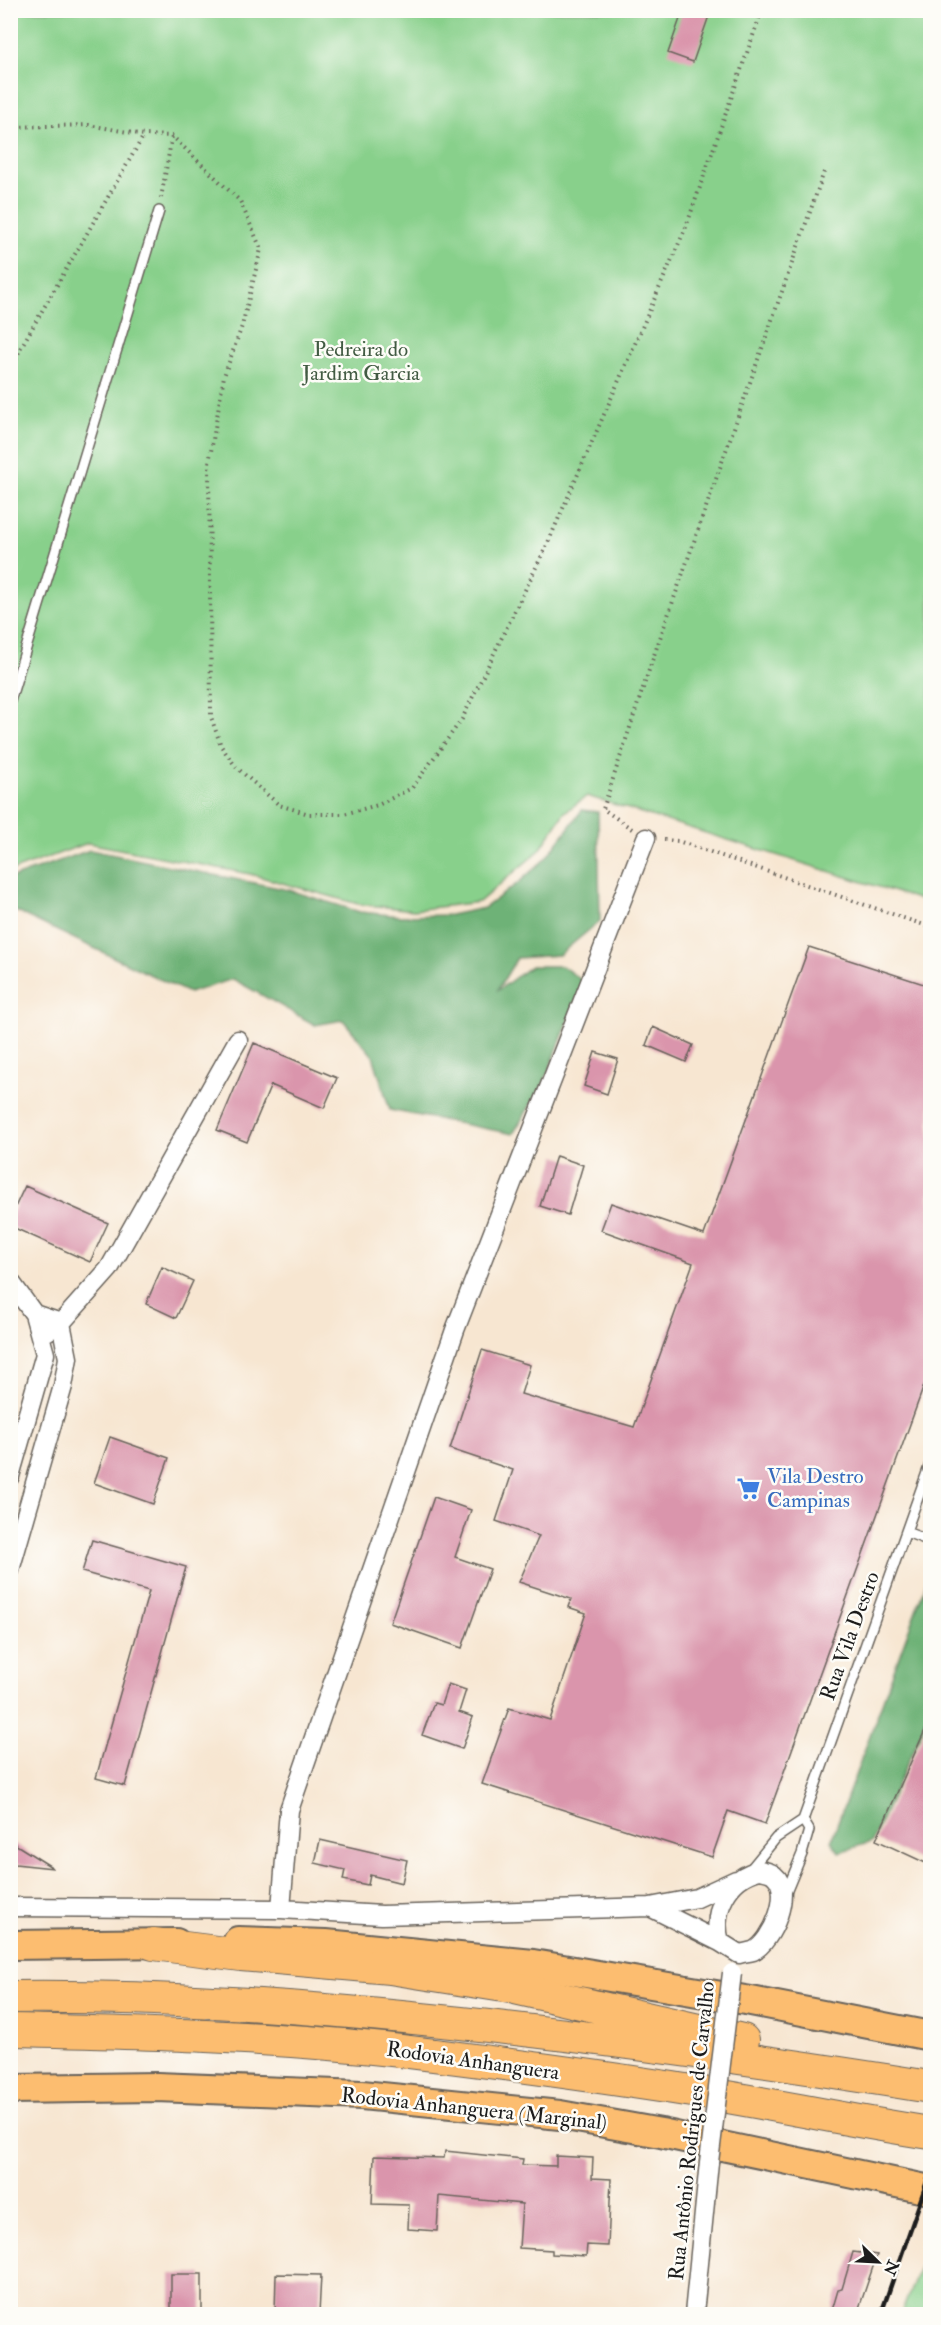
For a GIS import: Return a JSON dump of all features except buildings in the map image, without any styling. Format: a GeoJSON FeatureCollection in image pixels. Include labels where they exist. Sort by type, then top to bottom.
{"type":"FeatureCollection","features":[{"type":"Feature","properties":{"kind":"highway"},"geometry":{"type":"LineString","coordinates":[[10,1945],[234,1941],[326,1944],[533,1964],[751,2001],[930,2036]]}},
{"type":"Feature","properties":{"kind":"highway"},"geometry":{"type":"LineString","coordinates":[[153,1944],[241,1955],[390,1968],[510,1986],[797,2052],[879,2079]]}},
{"type":"Feature","properties":{"kind":"highway","name":"Rodovia Anhanguera"},"geometry":{"type":"LineString","coordinates":[[10,1997],[92,1996],[261,2004],[404,2017],[596,2037],[930,2087]]}},
{"type":"Feature","properties":{"kind":"highway","name":"Rodovia Anhanguera"},"geometry":{"type":"LineString","coordinates":[[10,2030],[173,2033],[346,2045],[675,2088],[851,2121],[930,2133]]}},
{"type":"Feature","properties":{"kind":"highway"},"geometry":{"type":"LineString","coordinates":[[10,2045],[173,2033]]}},
{"type":"Feature","properties":{"kind":"highway"},"geometry":{"type":"LineString","coordinates":[[10,2105],[158,2087]]}},
{"type":"Feature","properties":{"kind":"highway","name":"Rodovia Anhanguera (Marginal)"},"geometry":{"type":"LineString","coordinates":[[10,2089],[158,2087],[362,2095],[560,2115],[661,2133],[930,2190]]}},
{"type":"Feature","properties":{"kind":"highway"},"geometry":{"type":"LineString","coordinates":[[851,2121],[930,2142]]}},
{"type":"Feature","properties":{"kind":"street"},"geometry":{"type":"LineString","coordinates":[[281,1909],[289,1810],[455,1330],[646,838]]}},
{"type":"Feature","properties":{"kind":"street"},"geometry":{"type":"LineString","coordinates":[[41,1335],[61,1323],[109,1269],[238,1040]]}},
{"type":"Feature","properties":{"kind":"street"},"geometry":{"type":"LineString","coordinates":[[10,1281],[34,1314],[45,1354],[10,1476]]}},
{"type":"Feature","properties":{"kind":"street"},"geometry":{"type":"LineString","coordinates":[[34,1314],[61,1323]]}},
{"type":"Feature","properties":{"kind":"street"},"geometry":{"type":"LineString","coordinates":[[10,1570],[63,1386],[68,1358],[61,1323]]}},
{"type":"Feature","properties":{"kind":"street"},"geometry":{"type":"LineString","coordinates":[[10,1907],[281,1909],[382,1915],[650,1907],[697,1898],[742,1876],[760,1870],[774,1875],[781,1886],[783,1900],[778,1916],[762,1944],[753,1950],[739,1954],[650,1907]]}},
{"type":"Feature","properties":{"kind":"street"},"geometry":{"type":"LineString","coordinates":[[720,1942],[717,1934],[718,1913],[727,1893],[742,1876]]}},
{"type":"Feature","properties":{"kind":"street","name":"Rua Antônio Rodrigues de Carvalho"},"geometry":{"type":"LineString","coordinates":[[694,2314],[709,2162],[732,1973],[739,1954]]}},
{"type":"Feature","properties":{"kind":"lane"},"geometry":{"type":"LineString","coordinates":[[10,701],[159,211]]}},
{"type":"Feature","properties":{"kind":"lane","name":"Rua Vila Destro"},"geometry":{"type":"LineString","coordinates":[[783,1900],[809,1830],[803,1820],[930,1464]]}},
{"type":"Feature","properties":{"kind":"lane"},"geometry":{"type":"LineString","coordinates":[[906,1532],[930,1541]]}},
{"type":"Feature","properties":{"kind":"lane"},"geometry":{"type":"LineString","coordinates":[[742,1876],[776,1838],[803,1820]]}},
{"type":"Feature","properties":{"kind":"path"},"geometry":{"type":"LineString","coordinates":[[10,127],[89,125],[144,135],[172,136],[240,201],[261,249],[242,326],[224,376],[209,463],[211,717],[221,746],[236,767],[279,805],[309,814],[344,814],[378,806],[412,788],[462,719],[547,545],[686,226],[762,10]]}},
{"type":"Feature","properties":{"kind":"path"},"geometry":{"type":"LineString","coordinates":[[10,376],[20,349],[144,135]]}},
{"type":"Feature","properties":{"kind":"path"},"geometry":{"type":"LineString","coordinates":[[159,211],[172,136]]}},
{"type":"Feature","properties":{"kind":"path"},"geometry":{"type":"LineString","coordinates":[[824,172],[652,661],[603,809],[646,838],[678,841],[930,927]]}},
{"type":"Feature","properties":{"kind":"green space","name":"Pedreira do Jardim Garcia"},"geometry":{"type":"Polygon","coordinates":[[[11,11],[930,11],[930,903],[587,796],[564,813],[540,850],[479,902],[414,910],[358,904],[250,874],[88,843],[11,871],[11,11]]]}},
{"type":"Feature","properties":{"kind":"green space"},"geometry":{"type":"Polygon","coordinates":[[[582,810],[598,812],[600,921],[559,955],[517,958],[497,991],[531,966],[562,966],[584,982],[543,1085],[513,1134],[390,1110],[373,1056],[343,1020],[315,1025],[233,979],[189,993],[11,909],[11,878],[90,850],[289,890],[360,912],[401,916],[450,915],[484,908],[518,883],[545,859],[582,810]]]}},
{"type":"Feature","properties":{"kind":"green space"},"geometry":{"type":"Polygon","coordinates":[[[930,1572],[930,1713],[872,1842],[839,1852],[831,1841],[930,1572]]]}},
{"type":"Feature","properties":{"kind":"green space"},"geometry":{"type":"Polygon","coordinates":[[[930,2241],[930,2314],[901,2314],[930,2241]]]}},
{"type":"Feature","properties":{"kind":"railway"},"geometry":{"type":"LineString","coordinates":[[881,2314],[930,2173]]}},
{"type":"Feature","properties":{"kind":"place","name":"Vila Destro Campinas"},"geometry":{"type":"Point","coordinates":[749,1488]}}]}
